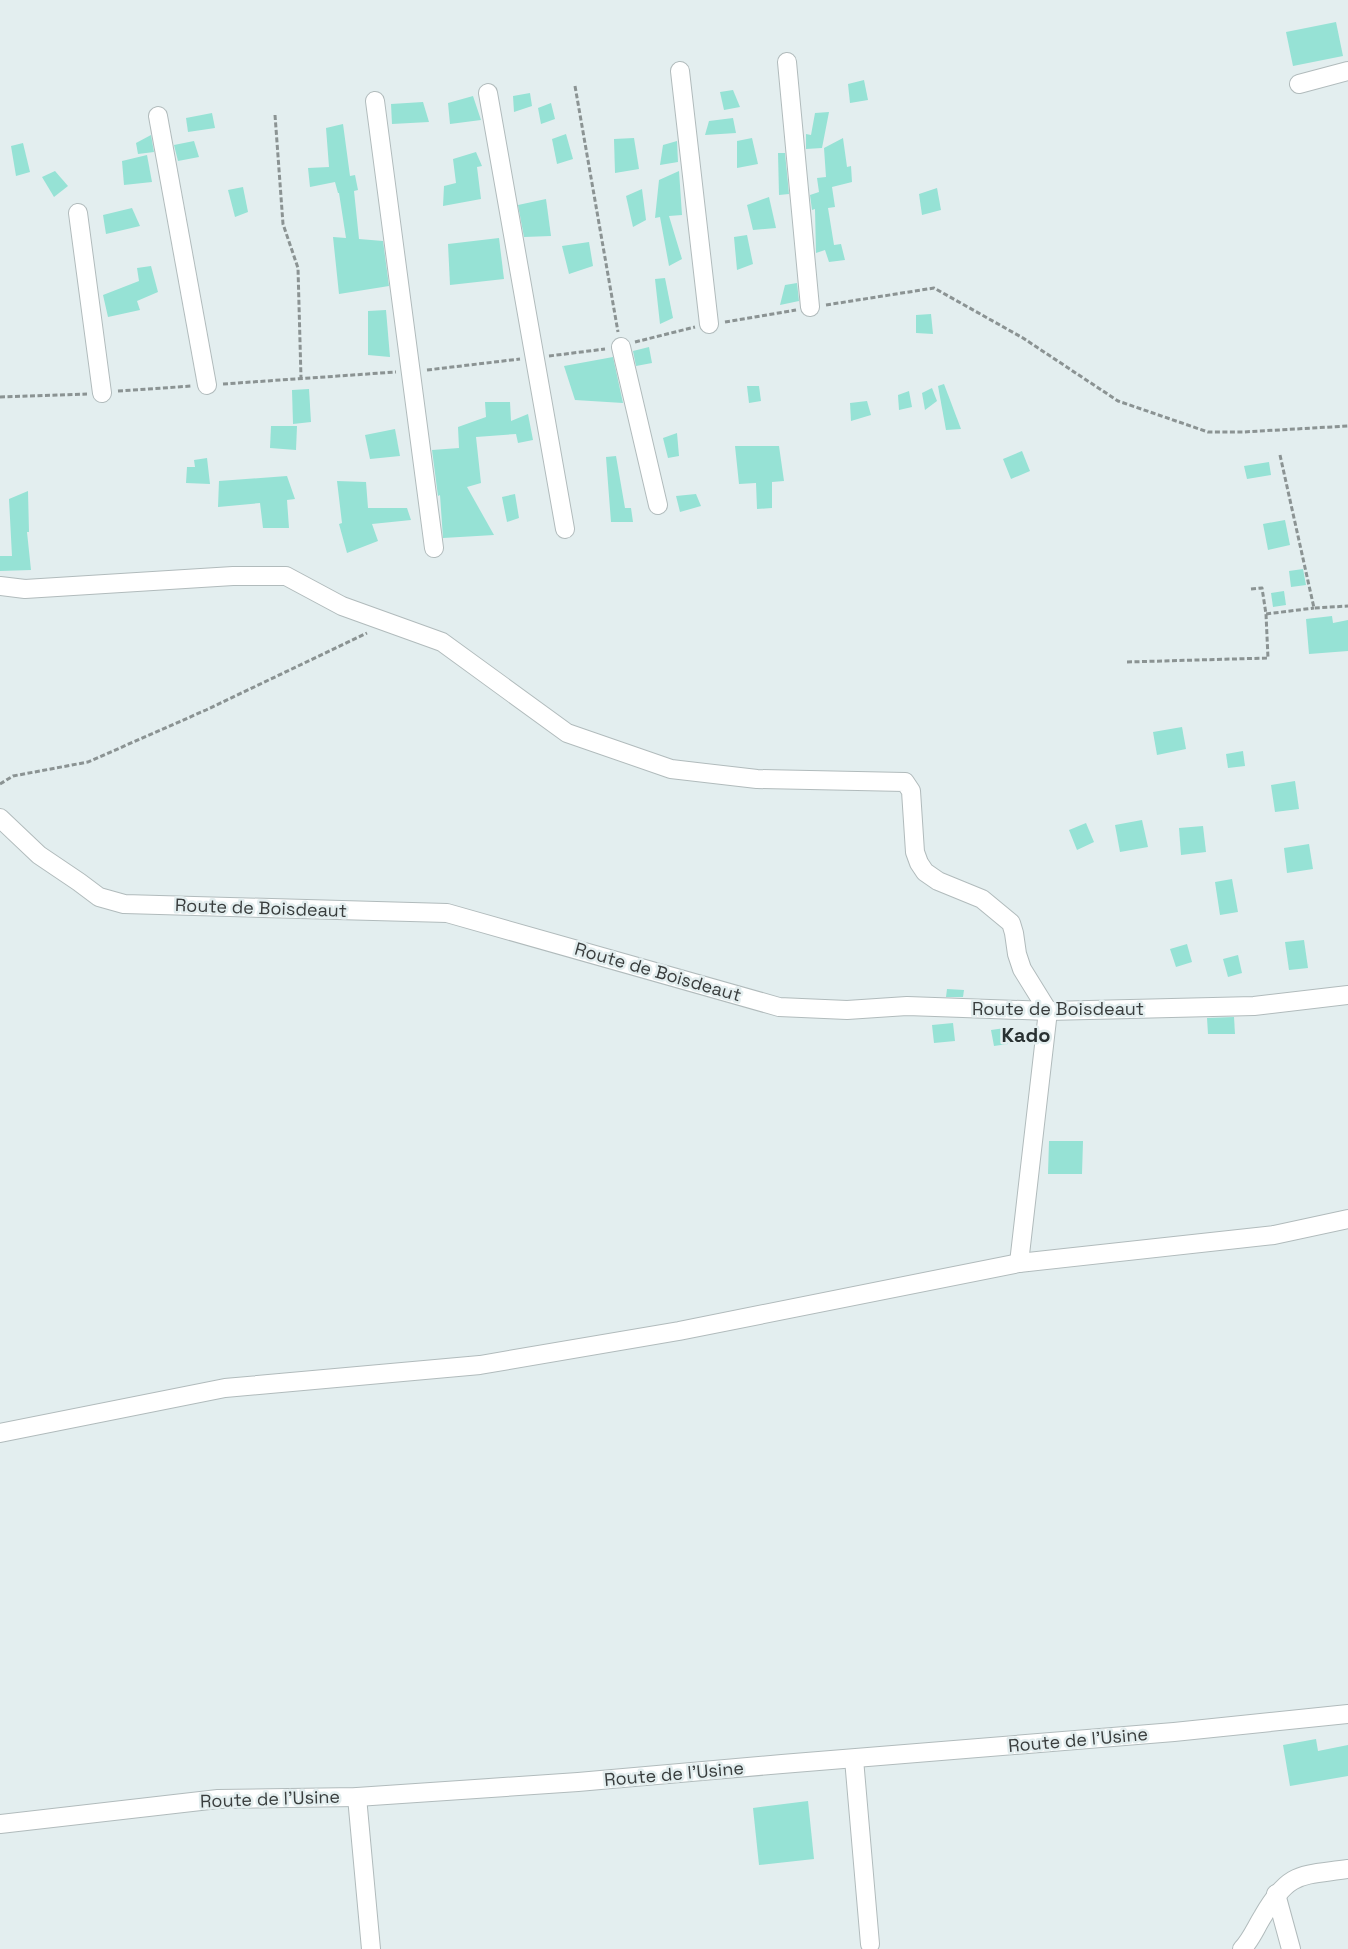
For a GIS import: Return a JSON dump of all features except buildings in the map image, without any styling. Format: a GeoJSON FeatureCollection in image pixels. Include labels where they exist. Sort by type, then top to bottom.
{"type":"FeatureCollection","features":[{"type":"Feature","properties":{"kind":"street"},"geometry":{"type":"LineString","coordinates":[[787,62],[810,308]]}},
{"type":"Feature","properties":{"kind":"street"},"geometry":{"type":"LineString","coordinates":[[680,71],[709,324]]}},
{"type":"Feature","properties":{"kind":"street"},"geometry":{"type":"LineString","coordinates":[[1299,84],[1348,71]]}},
{"type":"Feature","properties":{"kind":"street"},"geometry":{"type":"LineString","coordinates":[[488,94],[565,529]]}},
{"type":"Feature","properties":{"kind":"street"},"geometry":{"type":"LineString","coordinates":[[375,101],[434,548]]}},
{"type":"Feature","properties":{"kind":"street"},"geometry":{"type":"LineString","coordinates":[[158,116],[207,385]]}},
{"type":"Feature","properties":{"kind":"street"},"geometry":{"type":"LineString","coordinates":[[78,213],[102,393]]}},
{"type":"Feature","properties":{"kind":"street"},"geometry":{"type":"LineString","coordinates":[[621,346],[658,505]]}},
{"type":"Feature","properties":{"kind":"street"},"geometry":{"type":"LineString","coordinates":[[0,586],[25,589],[233,576],[286,576],[342,606],[442,642],[567,732],[671,769],[757,779],[905,782],[911,791],[915,852],[918,863],[925,872],[938,881],[982,899],[1010,923],[1014,933],[1016,954],[1022,969],[1048,1011],[1019,1263]]}},
{"type":"Feature","properties":{"kind":"street","name":"Route de Boisdeaut"},"geometry":{"type":"LineString","coordinates":[[0,818],[39,855],[99,897],[124,904],[447,913],[779,1007],[846,1010],[907,1006],[1048,1011],[1254,1006],[1348,995]]}},
{"type":"Feature","properties":{"kind":"street"},"geometry":{"type":"LineString","coordinates":[[0,1434],[225,1388],[480,1365],[679,1331],[1019,1263],[1274,1235],[1348,1219]]}},
{"type":"Feature","properties":{"kind":"street","name":"Route de l'Usine"},"geometry":{"type":"LineString","coordinates":[[0,1824],[218,1799],[357,1797],[578,1782],[1174,1732],[1348,1714]]}},
{"type":"Feature","properties":{"kind":"street"},"geometry":{"type":"LineString","coordinates":[[854,1758],[870,1944]]}},
{"type":"Feature","properties":{"kind":"street"},"geometry":{"type":"LineString","coordinates":[[357,1797],[370,1949]]}},
{"type":"Feature","properties":{"kind":"street"},"geometry":{"type":"LineString","coordinates":[[1242,1949],[1276,1894],[1289,1881],[1303,1876],[1348,1869]]}},
{"type":"Feature","properties":{"kind":"street"},"geometry":{"type":"LineString","coordinates":[[1276,1894],[1291,1949]]}},
{"type":"Feature","properties":{"kind":"path"},"geometry":{"type":"LineString","coordinates":[[575,86],[621,346]]}},
{"type":"Feature","properties":{"kind":"path"},"geometry":{"type":"LineString","coordinates":[[276,115],[283,224],[298,268],[301,378]]}},
{"type":"Feature","properties":{"kind":"path"},"geometry":{"type":"LineString","coordinates":[[546,356],[621,346],[709,324],[934,288],[1023,338],[1118,401],[1208,432],[1244,432],[1348,426]]}},
{"type":"Feature","properties":{"kind":"path"},"geometry":{"type":"LineString","coordinates":[[423,370],[527,358]]}},
{"type":"Feature","properties":{"kind":"path"},"geometry":{"type":"LineString","coordinates":[[0,397],[102,393],[404,372]]}},
{"type":"Feature","properties":{"kind":"path"},"geometry":{"type":"LineString","coordinates":[[1280,455],[1314,608]]}},
{"type":"Feature","properties":{"kind":"path"},"geometry":{"type":"LineString","coordinates":[[1127,662],[1268,658],[1266,614],[1262,588],[1251,589]]}},
{"type":"Feature","properties":{"kind":"path"},"geometry":{"type":"LineString","coordinates":[[1266,614],[1348,606]]}},
{"type":"Feature","properties":{"kind":"path"},"geometry":{"type":"LineString","coordinates":[[0,784],[13,776],[88,762],[328,653],[387,622]]}},
{"type":"Feature","properties":{"kind":"district","name":"Kado"},"geometry":{"type":"Point","coordinates":[1026,1035]}}]}
